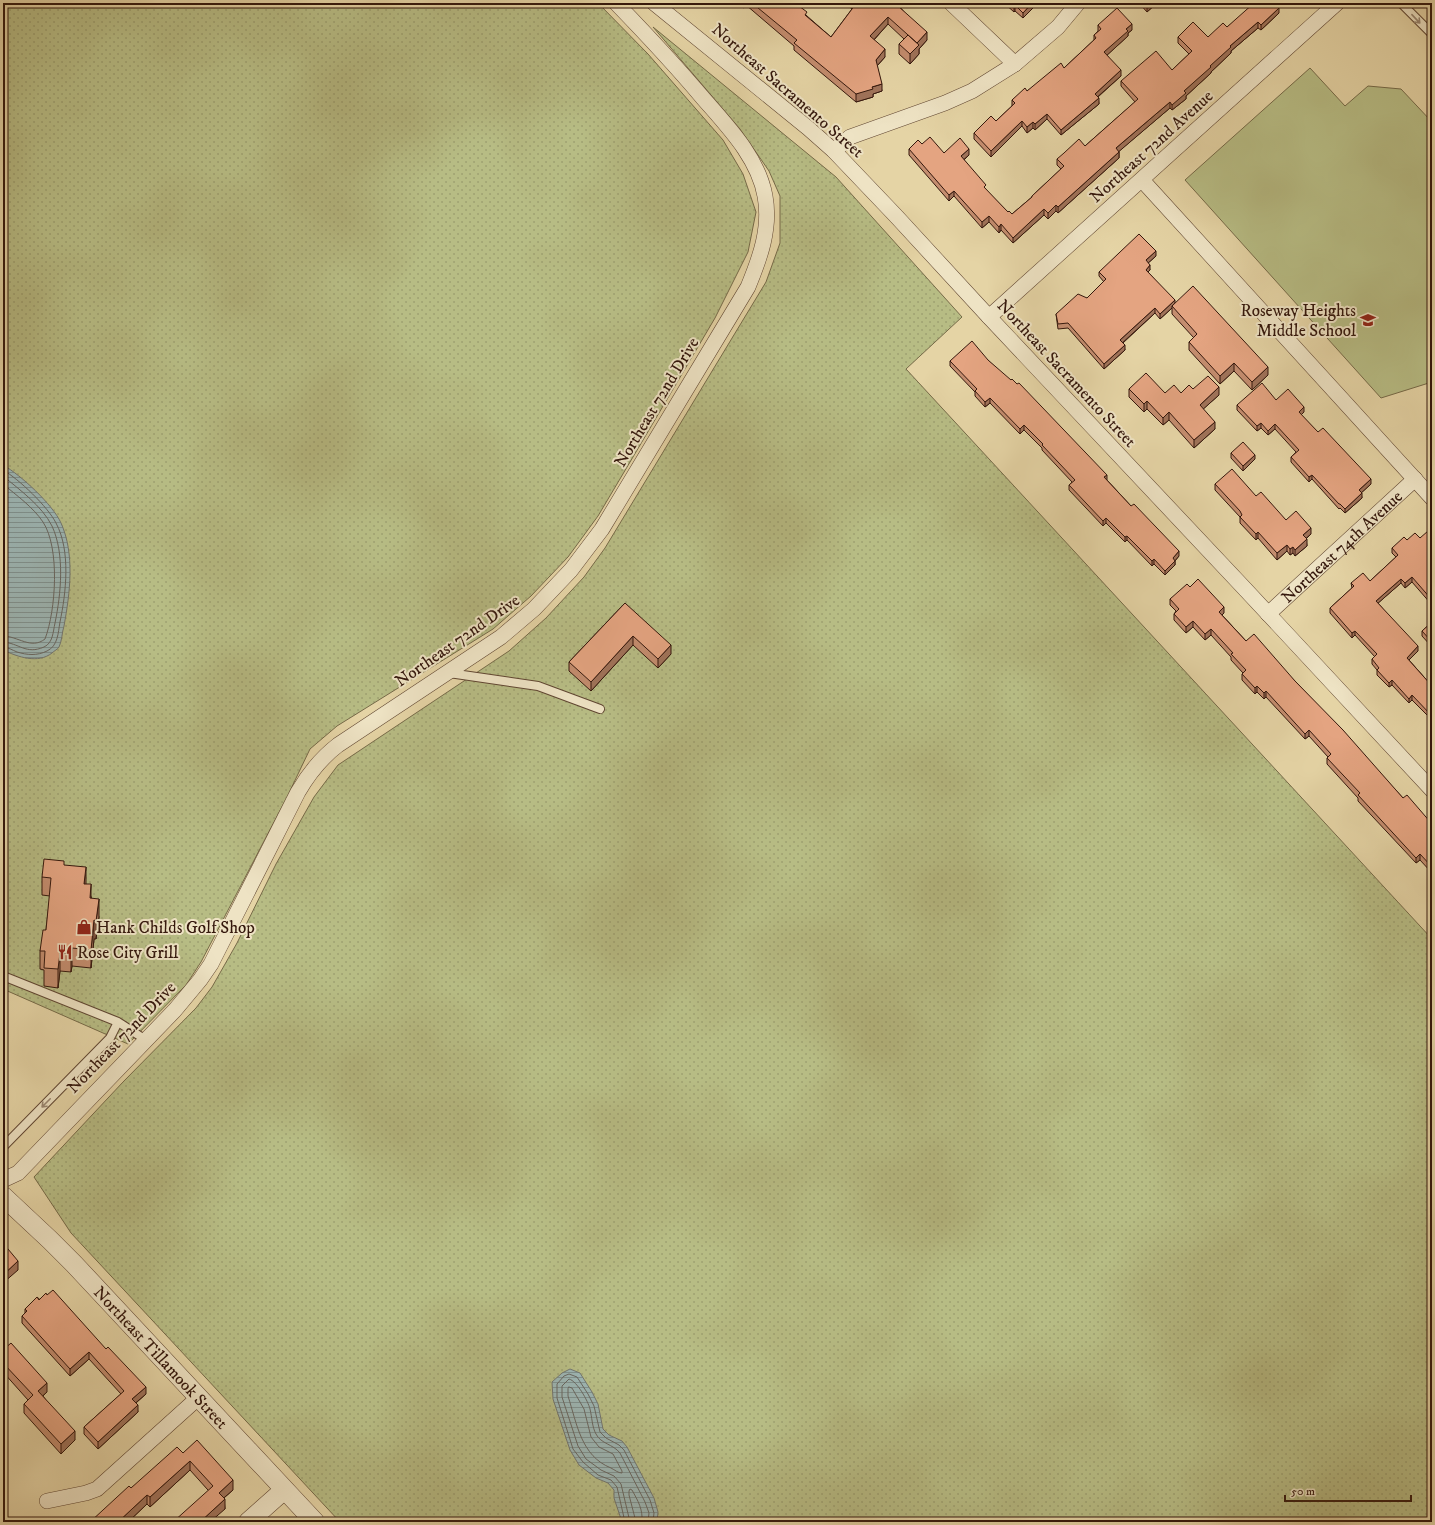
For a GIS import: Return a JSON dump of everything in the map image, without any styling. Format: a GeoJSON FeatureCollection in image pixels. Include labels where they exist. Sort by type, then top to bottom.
{"type":"FeatureCollection","features":[{"type":"Feature","properties":{"kind":"street","name":"Northeast 72nd Drive"},"geometry":{"type":"LineString","coordinates":[[3,1180],[18,1173],[190,994],[211,964],[298,792],[306,778],[317,764],[338,745],[501,637],[534,609],[571,570],[586,552],[606,522],[748,287],[762,249],[766,222],[765,196],[756,168],[746,151],[681,72],[616,3]]}},
{"type":"Feature","properties":{"kind":"street","name":"Northeast Sacramento Street"},"geometry":{"type":"LineString","coordinates":[[654,3],[834,151],[1432,790]]}},
{"type":"Feature","properties":{"kind":"street"},"geometry":{"type":"LineString","coordinates":[[950,3],[1015,64]]}},
{"type":"Feature","properties":{"kind":"street"},"geometry":{"type":"LineString","coordinates":[[834,151],[850,137],[945,103],[972,91],[1015,64],[1058,27],[1078,3]]}},
{"type":"Feature","properties":{"kind":"street","name":"Northeast 72nd Avenue"},"geometry":{"type":"LineString","coordinates":[[989,317],[1142,180],[1333,4]]}},
{"type":"Feature","properties":{"kind":"street"},"geometry":{"type":"LineString","coordinates":[[1142,180],[1432,498]]}},
{"type":"Feature","properties":{"kind":"street","name":"Northeast 74th Avenue"},"geometry":{"type":"LineString","coordinates":[[1268,614],[1415,479]]}},
{"type":"Feature","properties":{"kind":"street","name":"Northeast Tillamook Street"},"geometry":{"type":"LineString","coordinates":[[3,1196],[69,1259],[315,1522]]}},
{"type":"Feature","properties":{"kind":"street"},"geometry":{"type":"LineString","coordinates":[[47,1501],[86,1493],[97,1489],[199,1397]]}},
{"type":"Feature","properties":{"kind":"street"},"geometry":{"type":"LineString","coordinates":[[248,1522],[284,1490]]}},
{"type":"Feature","properties":{"kind":"lane"},"geometry":{"type":"LineString","coordinates":[[1401,3],[1432,34]]}},
{"type":"Feature","properties":{"kind":"lane"},"geometry":{"type":"LineString","coordinates":[[448,673],[538,686],[600,709]]}},
{"type":"Feature","properties":{"kind":"lane"},"geometry":{"type":"LineString","coordinates":[[3,976],[118,1022],[146,1040]]}},
{"type":"Feature","properties":{"kind":"lane"},"geometry":{"type":"LineString","coordinates":[[3,1147],[110,1038],[118,1022]]}},
{"type":"Feature","properties":{"kind":"green space"},"geometry":{"type":"Polygon","coordinates":[[[3,3],[598,3],[648,54],[723,140],[743,174],[756,212],[748,252],[715,318],[598,516],[568,557],[531,596],[493,629],[337,726],[310,749],[287,797],[201,962],[186,985],[128,1044],[3,989],[3,3]]]}},
{"type":"Feature","properties":{"kind":"green space"},"geometry":{"type":"Polygon","coordinates":[[[653,27],[836,177],[962,317],[906,369],[1432,939],[1432,1522],[340,1522],[71,1233],[34,1177],[123,1082],[196,1008],[212,987],[237,943],[276,864],[314,797],[338,765],[509,651],[546,618],[584,577],[605,548],[766,282],[780,243],[780,196],[769,171],[740,129],[653,27]]]}},
{"type":"Feature","properties":{"kind":"green space","name":"Roseway Heights Middle School"},"geometry":{"type":"Polygon","coordinates":[[[1310,68],[1345,106],[1368,86],[1401,89],[1432,122],[1432,382],[1381,398],[1185,180],[1310,68]]]}},
{"type":"Feature","properties":{"kind":"water"},"geometry":{"type":"Polygon","coordinates":[[[3,465],[19,476],[44,499],[61,523],[68,548],[70,574],[61,642],[59,647],[52,653],[41,658],[34,659],[21,657],[3,650],[3,465]]]}},
{"type":"Feature","properties":{"kind":"water"},"geometry":{"type":"Polygon","coordinates":[[[570,1369],[580,1373],[592,1392],[598,1404],[603,1429],[609,1435],[622,1441],[627,1447],[654,1498],[658,1512],[657,1522],[622,1522],[614,1498],[614,1490],[608,1483],[596,1478],[579,1465],[570,1450],[553,1399],[552,1382],[562,1373],[570,1369]]]}},
{"type":"Feature","properties":{"kind":"building"},"geometry":{"type":"Polygon","coordinates":[[[752,3],[795,3],[807,12],[805,15],[831,37],[855,5],[853,3],[898,3],[900,4],[898,6],[927,32],[917,43],[888,17],[870,36],[885,49],[876,60],[882,84],[872,87],[873,89],[856,94],[794,43],[797,40],[752,3]]]}},
{"type":"Feature","properties":{"kind":"building"},"geometry":{"type":"Polygon","coordinates":[[[1010,3],[1032,3],[1023,13],[1015,5],[1014,7],[1010,3]]]}},
{"type":"Feature","properties":{"kind":"building"},"geometry":{"type":"Polygon","coordinates":[[[1254,3],[1257,6],[1260,3],[1275,3],[1279,8],[1261,25],[1258,22],[1230,46],[1231,47],[1210,66],[1211,67],[1184,91],[1186,93],[1172,105],[1170,102],[1116,148],[1119,152],[1058,207],[1056,205],[1048,213],[1044,209],[1013,238],[1001,224],[999,227],[989,216],[982,222],[954,191],[949,195],[909,149],[918,140],[922,144],[930,137],[944,153],[960,138],[969,149],[961,156],[986,185],[984,187],[1008,212],[1009,211],[1012,214],[1064,166],[1057,159],[1079,139],[1085,146],[1138,99],[1121,81],[1156,51],[1172,70],[1192,51],[1178,37],[1193,22],[1208,37],[1223,23],[1227,27],[1254,3]]]}},
{"type":"Feature","properties":{"kind":"building"},"geometry":{"type":"Polygon","coordinates":[[[1117,8],[1132,24],[1126,29],[1128,31],[1104,52],[1121,70],[1095,94],[1099,98],[1061,130],[1047,114],[1035,124],[1033,122],[1027,127],[1022,121],[991,151],[974,133],[991,116],[996,121],[1015,103],[1012,100],[1025,88],[1027,91],[1061,63],[1064,68],[1096,38],[1094,35],[1101,29],[1098,25],[1117,8]]]}},
{"type":"Feature","properties":{"kind":"building"},"geometry":{"type":"Polygon","coordinates":[[[908,35],[919,45],[910,54],[899,44],[908,35]]]}},
{"type":"Feature","properties":{"kind":"building"},"geometry":{"type":"Polygon","coordinates":[[[1139,234],[1156,251],[1146,260],[1150,265],[1146,270],[1175,300],[1160,314],[1155,308],[1120,340],[1125,345],[1104,364],[1068,323],[1058,324],[1056,314],[1078,294],[1087,298],[1106,279],[1099,272],[1139,234]]]}},
{"type":"Feature","properties":{"kind":"building"},"geometry":{"type":"Polygon","coordinates":[[[1193,286],[1268,367],[1252,382],[1234,363],[1220,376],[1189,342],[1197,334],[1172,306],[1193,286]]]}},
{"type":"Feature","properties":{"kind":"building"},"geometry":{"type":"Polygon","coordinates":[[[972,341],[988,360],[1011,380],[1012,379],[1017,384],[1019,383],[1107,475],[1104,477],[1131,506],[1134,504],[1179,551],[1173,558],[1175,561],[1165,571],[1154,559],[1152,561],[1106,518],[1103,521],[1069,485],[1075,480],[1024,425],[1020,429],[990,398],[985,402],[975,391],[977,389],[950,361],[972,341]]]}},
{"type":"Feature","properties":{"kind":"building"},"geometry":{"type":"Polygon","coordinates":[[[1146,373],[1165,393],[1174,385],[1181,393],[1189,385],[1193,389],[1208,376],[1219,387],[1200,405],[1215,422],[1194,440],[1169,412],[1163,418],[1147,401],[1144,404],[1129,389],[1146,373]]]}},
{"type":"Feature","properties":{"kind":"building"},"geometry":{"type":"Polygon","coordinates":[[[1262,383],[1276,400],[1288,389],[1304,407],[1299,412],[1318,432],[1323,428],[1371,479],[1359,490],[1362,493],[1345,509],[1312,475],[1309,477],[1291,457],[1299,450],[1275,424],[1268,431],[1261,423],[1257,426],[1237,405],[1262,383]]]}},
{"type":"Feature","properties":{"kind":"building"},"geometry":{"type":"Polygon","coordinates":[[[1243,442],[1255,455],[1243,466],[1231,453],[1243,442]]]}},
{"type":"Feature","properties":{"kind":"building"},"geometry":{"type":"Polygon","coordinates":[[[1232,469],[1256,496],[1261,492],[1286,520],[1296,511],[1311,528],[1303,535],[1307,539],[1295,550],[1293,547],[1290,549],[1287,545],[1277,553],[1258,532],[1256,534],[1240,517],[1242,515],[1240,511],[1215,484],[1232,469]]]}},
{"type":"Feature","properties":{"kind":"building"},"geometry":{"type":"Polygon","coordinates":[[[1428,531],[1432,535],[1432,600],[1412,577],[1405,583],[1401,579],[1376,601],[1418,646],[1407,658],[1432,686],[1432,716],[1412,695],[1409,699],[1392,680],[1389,683],[1377,670],[1379,668],[1372,659],[1377,654],[1355,631],[1352,633],[1330,608],[1354,586],[1351,583],[1363,573],[1370,581],[1398,555],[1392,548],[1404,537],[1407,540],[1415,533],[1420,538],[1428,531]]]}},
{"type":"Feature","properties":{"kind":"building"},"geometry":{"type":"Polygon","coordinates":[[[1198,579],[1224,607],[1219,612],[1246,641],[1254,634],[1295,681],[1343,730],[1403,798],[1407,795],[1432,824],[1432,867],[1420,854],[1416,858],[1358,795],[1360,793],[1327,758],[1331,754],[1309,730],[1305,734],[1266,691],[1264,693],[1257,686],[1255,688],[1242,674],[1246,670],[1211,629],[1205,634],[1193,621],[1186,627],[1174,614],[1179,609],[1170,599],[1187,584],[1190,587],[1198,579]]]}},
{"type":"Feature","properties":{"kind":"building"},"geometry":{"type":"Polygon","coordinates":[[[625,603],[671,645],[658,659],[633,636],[591,682],[569,662],[625,603]]]}},
{"type":"Feature","properties":{"kind":"building"},"geometry":{"type":"Polygon","coordinates":[[[1432,622],[1432,642],[1422,631],[1432,622]]]}},
{"type":"Feature","properties":{"kind":"building"},"geometry":{"type":"Polygon","coordinates":[[[44,859],[64,861],[64,865],[86,867],[84,884],[91,884],[90,898],[99,899],[96,921],[94,920],[91,950],[72,948],[71,954],[60,953],[58,969],[44,968],[45,951],[40,951],[43,930],[46,930],[51,878],[42,877],[44,859]]]}},
{"type":"Feature","properties":{"kind":"building"},"geometry":{"type":"Polygon","coordinates":[[[3,1243],[18,1261],[3,1275],[3,1243]]]}},
{"type":"Feature","properties":{"kind":"building"},"geometry":{"type":"Polygon","coordinates":[[[53,1290],[106,1349],[108,1347],[146,1387],[132,1399],[138,1405],[98,1442],[84,1427],[124,1391],[89,1352],[70,1369],[22,1316],[27,1311],[25,1309],[37,1297],[39,1300],[46,1293],[47,1295],[53,1290]]]}},
{"type":"Feature","properties":{"kind":"building"},"geometry":{"type":"Polygon","coordinates":[[[11,1343],[47,1383],[38,1391],[75,1431],[61,1444],[24,1404],[33,1395],[3,1363],[3,1350],[11,1343]]]}},
{"type":"Feature","properties":{"kind":"building"},"geometry":{"type":"Polygon","coordinates":[[[197,1440],[233,1480],[219,1493],[225,1499],[200,1522],[173,1522],[213,1486],[190,1461],[150,1497],[147,1495],[118,1522],[90,1522],[129,1486],[131,1488],[177,1447],[183,1453],[197,1440]]]}},
{"type":"Feature","properties":{"kind":"place","name":"Roseway Heights Middle School"},"geometry":{"type":"Point","coordinates":[1368,320]}},
{"type":"Feature","properties":{"kind":"place","name":"Hank Childs Golf Shop"},"geometry":{"type":"Point","coordinates":[84,927]}},
{"type":"Feature","properties":{"kind":"place","name":"Rose City Grill"},"geometry":{"type":"Point","coordinates":[65,952]}}]}
